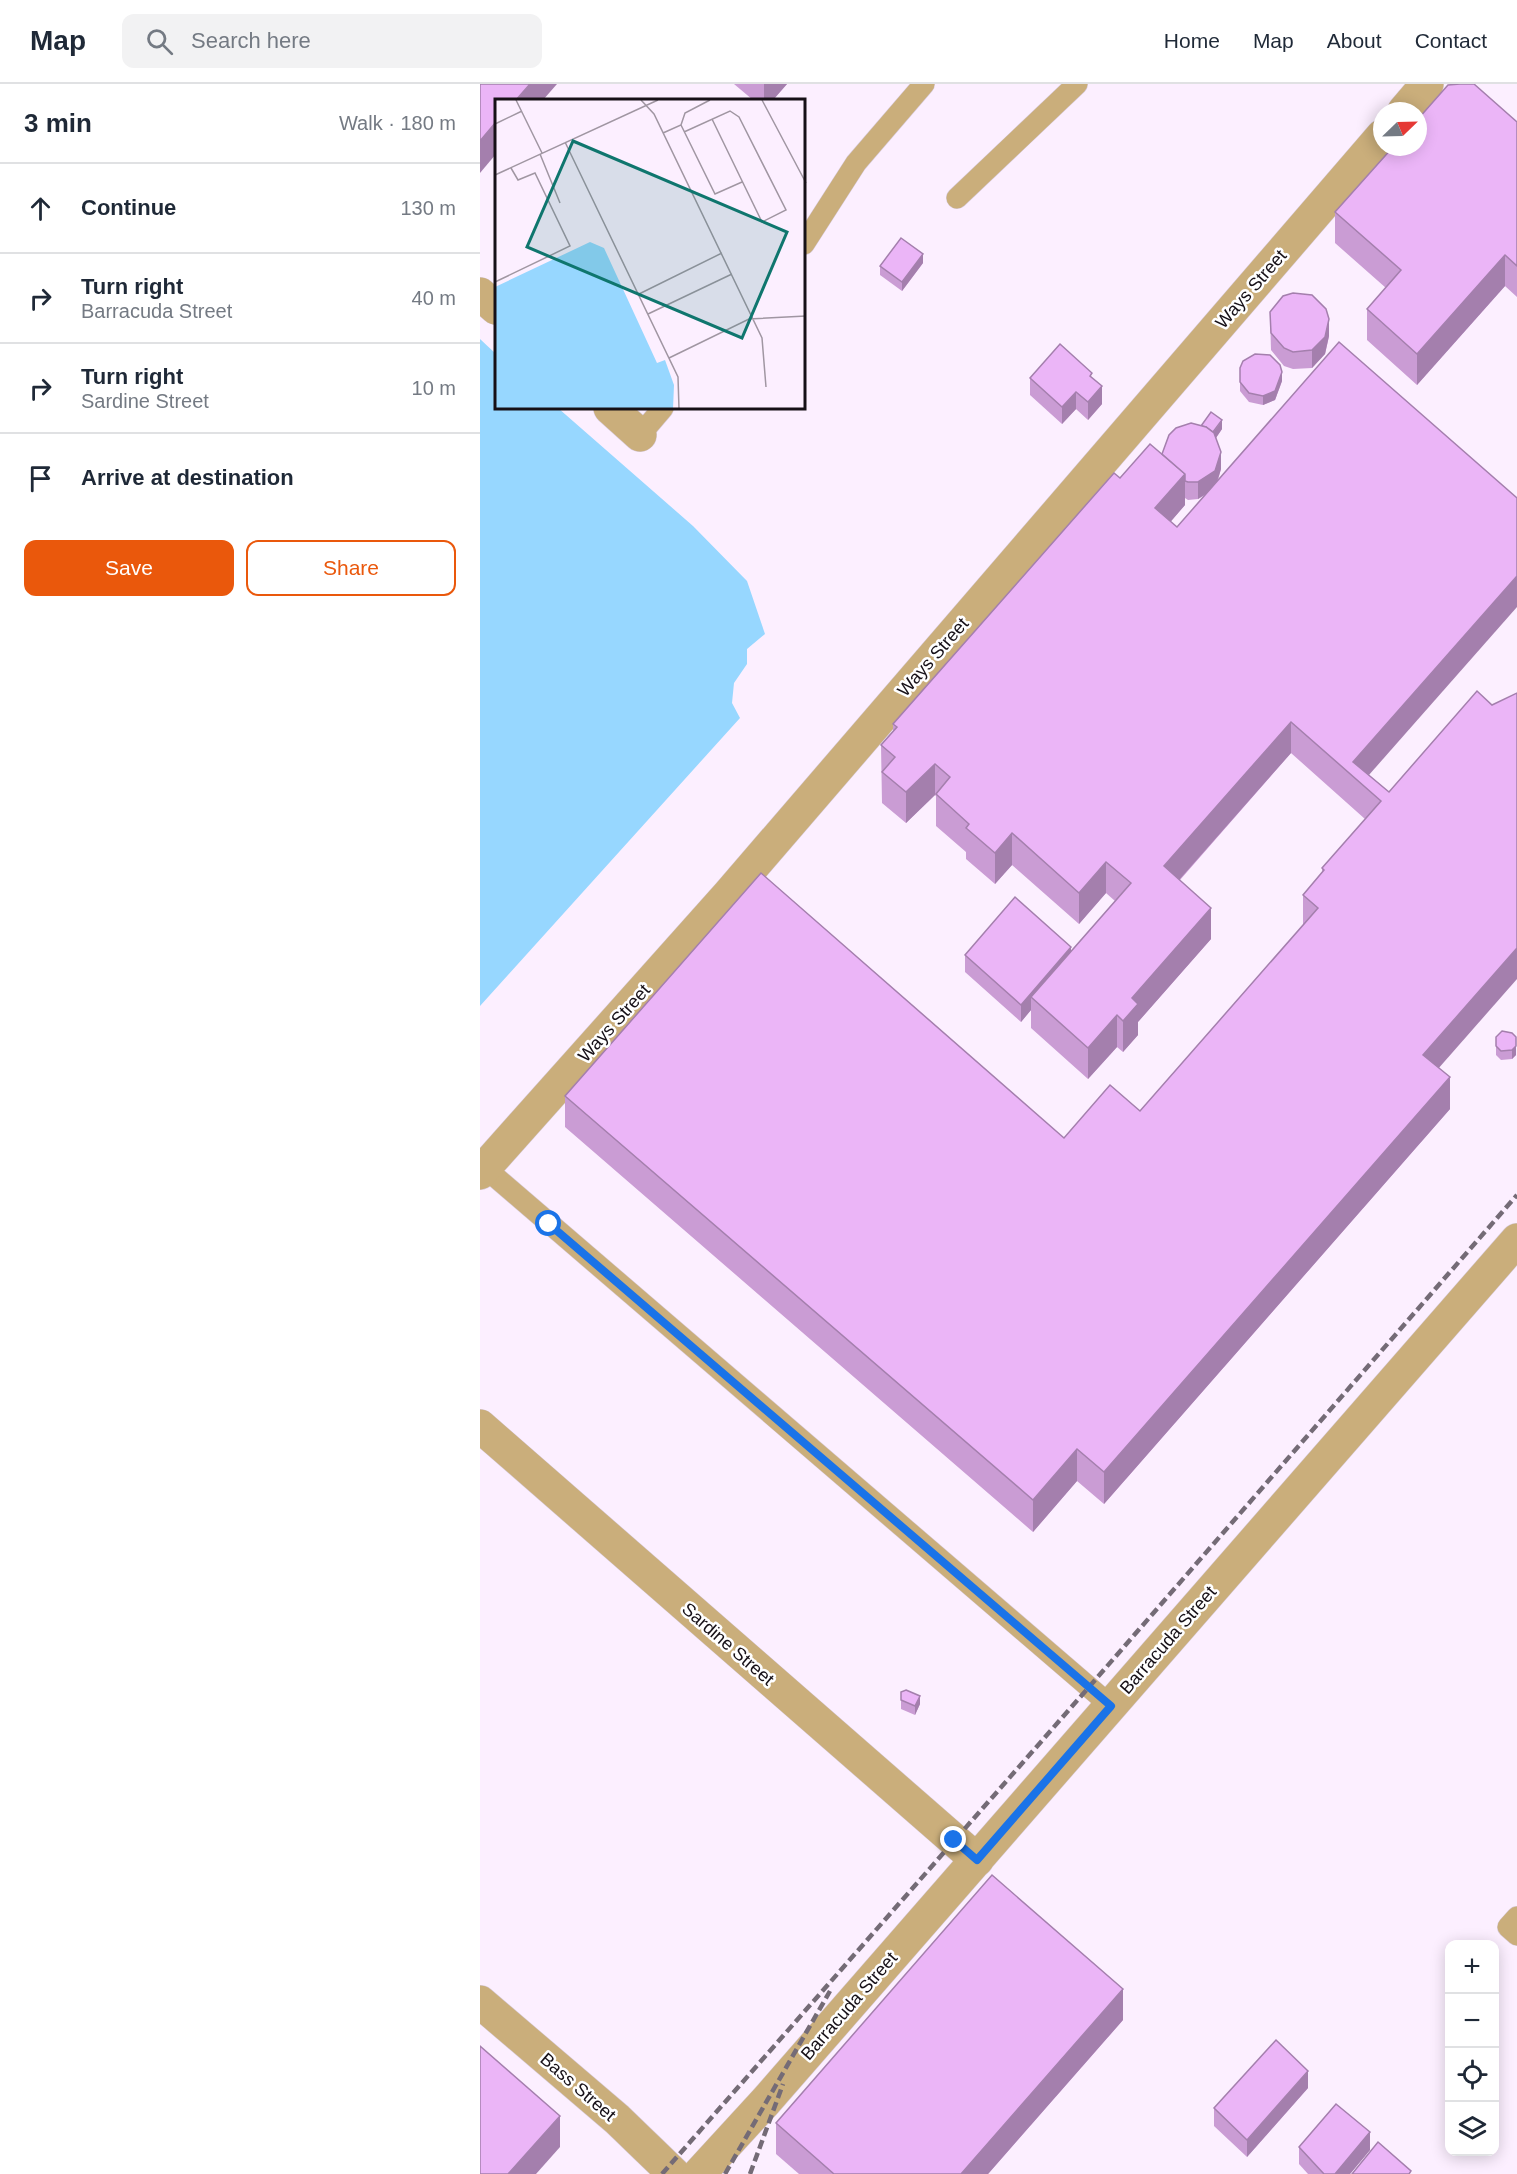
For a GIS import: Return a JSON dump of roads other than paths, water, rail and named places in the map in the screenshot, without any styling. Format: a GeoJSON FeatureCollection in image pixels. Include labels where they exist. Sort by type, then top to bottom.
{"type":"FeatureCollection","features":[{"type":"Feature","properties":{"kind":"street"},"geometry":{"type":"LineString","coordinates":[[1412,102],[1427,84]]}},
{"type":"Feature","properties":{"kind":"street","name":"Ways Street"},"geometry":{"type":"LineString","coordinates":[[482,1170],[729,894],[1373,146]]}},
{"type":"Feature","properties":{"kind":"street"},"geometry":{"type":"LineString","coordinates":[[480,294],[495,307]]}},
{"type":"Feature","properties":{"kind":"street"},"geometry":{"type":"LineString","coordinates":[[612,410],[640,435]]}},
{"type":"Feature","properties":{"kind":"street","name":"Barracuda Street"},"geometry":{"type":"LineString","coordinates":[[699,2174],[977,1860],[1517,1240]]}},
{"type":"Feature","properties":{"kind":"street","name":"Sardine Street"},"geometry":{"type":"LineString","coordinates":[[480,1426],[977,1860]]}},
{"type":"Feature","properties":{"kind":"street","name":"Bass Street"},"geometry":{"type":"LineString","coordinates":[[480,2002],[616,2119],[674,2174]]}},
{"type":"Feature","properties":{"kind":"lane"},"geometry":{"type":"LineString","coordinates":[[806,241],[856,163],[924,84]]}},
{"type":"Feature","properties":{"kind":"lane"},"geometry":{"type":"LineString","coordinates":[[957,198],[1077,84]]}},
{"type":"Feature","properties":{"kind":"lane"},"geometry":{"type":"LineString","coordinates":[[640,435],[661,410]]}},
{"type":"Feature","properties":{"kind":"lane"},"geometry":{"type":"LineString","coordinates":[[482,1170],[1111,1706]]}},
{"type":"Feature","properties":{"kind":"lane"},"geometry":{"type":"LineString","coordinates":[[1517,1917],[1508,1927],[1517,1935]]}},
{"type":"Feature","properties":{"kind":"water"},"geometry":{"type":"Polygon","coordinates":[[[480,339],[495,353],[495,410],[560,410],[693,526],[747,581],[765,634],[747,649],[747,664],[734,683],[732,703],[740,718],[480,1006],[480,339]]]}},
{"type":"Feature","properties":{"kind":"railway"},"geometry":{"type":"LineString","coordinates":[[662,2174],[1517,1195]]}},
{"type":"Feature","properties":{"kind":"railway"},"geometry":{"type":"LineString","coordinates":[[725,2174],[830,1991]]}},
{"type":"Feature","properties":{"kind":"railway"},"geometry":{"type":"LineString","coordinates":[[750,2174],[783,2084]]}}]}
